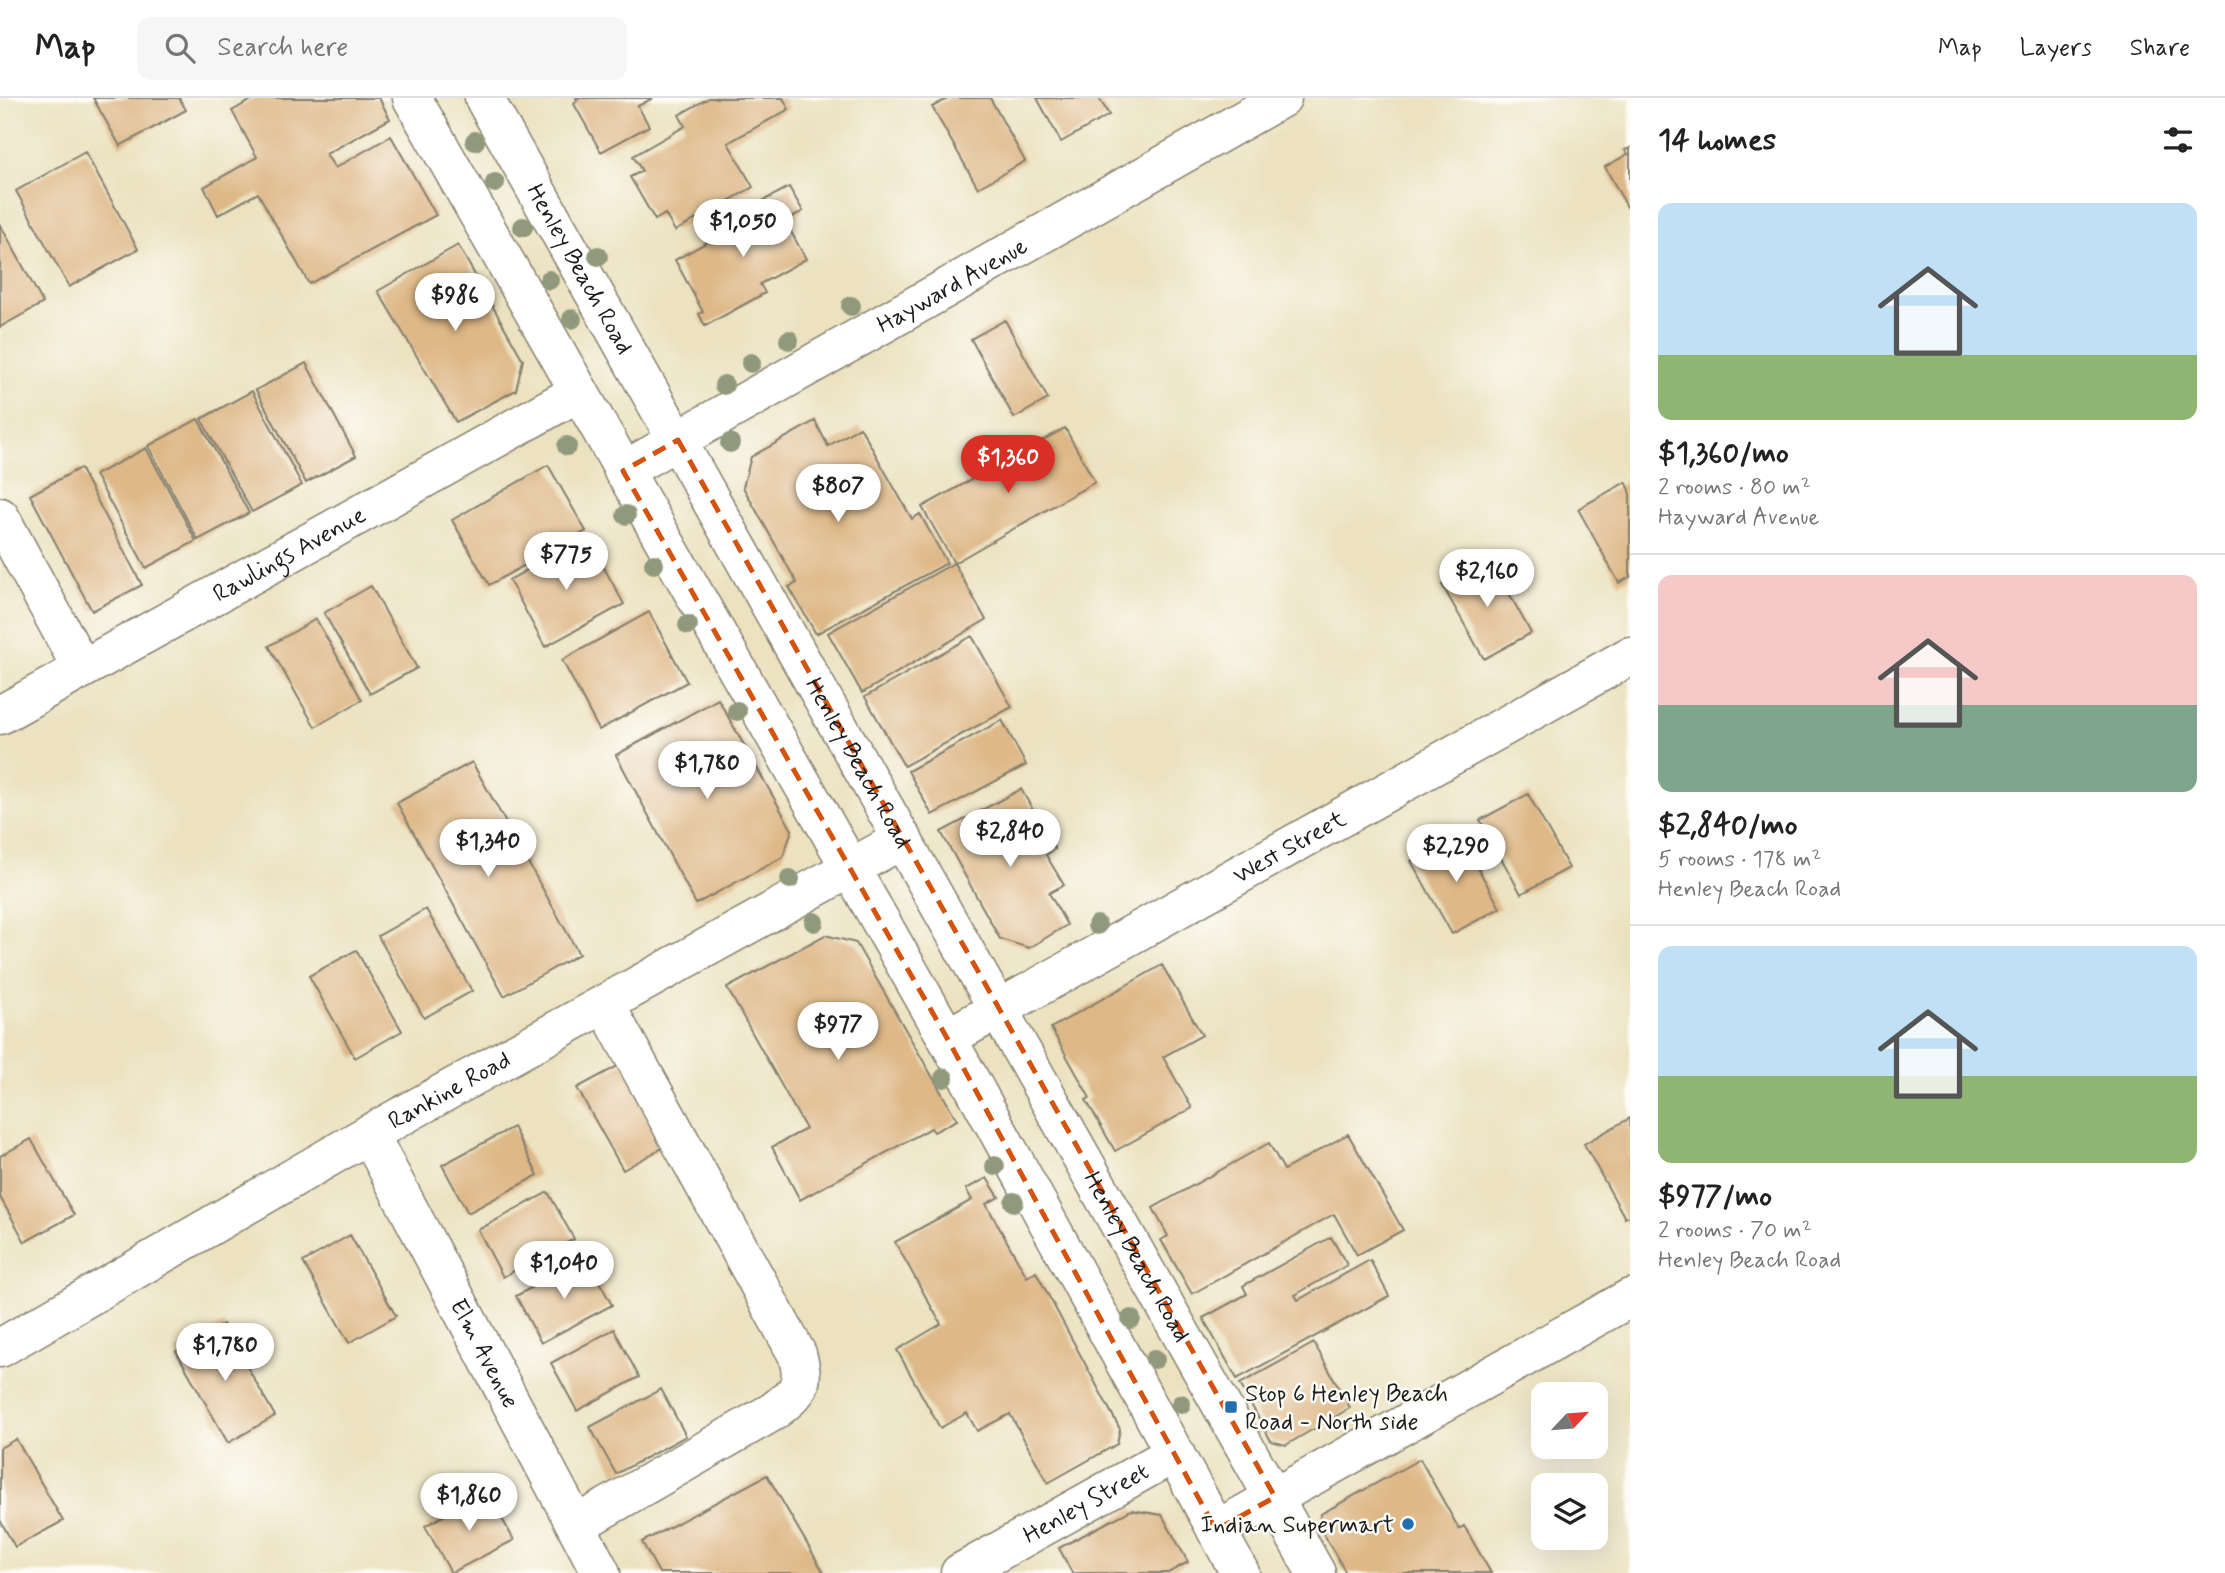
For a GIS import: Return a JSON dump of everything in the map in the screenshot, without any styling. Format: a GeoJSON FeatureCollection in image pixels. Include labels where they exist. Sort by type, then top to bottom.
{"type":"FeatureCollection","features":[{"type":"Feature","properties":{"kind":"street"},"geometry":{"type":"LineString","coordinates":[[412,98],[947,1038],[1240,1573]]}},
{"type":"Feature","properties":{"kind":"street","name":"Henley Beach Road"},"geometry":{"type":"LineString","coordinates":[[484,98],[1316,1573]]}},
{"type":"Feature","properties":{"kind":"street","name":"Hayward Avenue"},"geometry":{"type":"LineString","coordinates":[[623,471],[1282,98]]}},
{"type":"Feature","properties":{"kind":"street","name":"Rawlings Avenue"},"geometry":{"type":"LineString","coordinates":[[0,715],[579,392]]}},
{"type":"Feature","properties":{"kind":"street"},"geometry":{"type":"LineString","coordinates":[[0,517],[82,669]]}},
{"type":"Feature","properties":{"kind":"street","name":"West Street"},"geometry":{"type":"LineString","coordinates":[[947,1038],[1630,656]]}},
{"type":"Feature","properties":{"kind":"street","name":"Rankine Road"},"geometry":{"type":"LineString","coordinates":[[0,1348],[369,1134],[903,839]]}},
{"type":"Feature","properties":{"kind":"street"},"geometry":{"type":"LineString","coordinates":[[576,1525],[774,1411],[802,1384],[803,1373],[797,1354],[605,1004]]}},
{"type":"Feature","properties":{"kind":"street","name":"Elm Avenue"},"geometry":{"type":"LineString","coordinates":[[369,1134],[601,1573]]}},
{"type":"Feature","properties":{"kind":"street"},"geometry":{"type":"LineString","coordinates":[[1216,1530],[1630,1298]]}},
{"type":"Feature","properties":{"kind":"street","name":"Henley Street"},"geometry":{"type":"LineString","coordinates":[[960,1573],[1175,1453]]}},
{"type":"Feature","properties":{"kind":"highlighted area"},"geometry":{"type":"Polygon","coordinates":[[[678,440],[1275,1497],[1216,1530],[947,1038],[623,471],[678,440]]]}},
{"type":"Feature","properties":{"kind":"building"},"geometry":{"type":"Polygon","coordinates":[[[93,98],[179,98],[186,110],[120,146],[93,98]]]}},
{"type":"Feature","properties":{"kind":"building"},"geometry":{"type":"Polygon","coordinates":[[[255,98],[379,98],[390,119],[326,154],[335,168],[391,136],[436,215],[309,284],[258,193],[218,215],[204,187],[257,157],[232,111],[255,98]]]}},
{"type":"Feature","properties":{"kind":"building"},"geometry":{"type":"Polygon","coordinates":[[[576,98],[653,98],[638,106],[649,126],[601,152],[574,104],[576,98]]]}},
{"type":"Feature","properties":{"kind":"building"},"geometry":{"type":"Polygon","coordinates":[[[709,98],[783,98],[789,109],[728,143],[753,187],[675,231],[665,214],[655,220],[630,177],[642,171],[633,156],[685,126],[679,115],[709,98]]]}},
{"type":"Feature","properties":{"kind":"building"},"geometry":{"type":"Polygon","coordinates":[[[949,98],[990,98],[1025,161],[978,188],[932,107],[949,98]]]}},
{"type":"Feature","properties":{"kind":"building"},"geometry":{"type":"Polygon","coordinates":[[[1037,98],[1099,98],[1109,115],[1061,142],[1037,98]]]}},
{"type":"Feature","properties":{"kind":"building"},"geometry":{"type":"Polygon","coordinates":[[[1630,148],[1630,205],[1627,207],[1605,167],[1628,154],[1625,150],[1630,148]]]}},
{"type":"Feature","properties":{"kind":"building"},"geometry":{"type":"Polygon","coordinates":[[[85,152],[138,249],[69,287],[16,191],[85,152]]]}},
{"type":"Feature","properties":{"kind":"building"},"geometry":{"type":"Polygon","coordinates":[[[789,187],[803,211],[785,221],[806,259],[760,284],[765,293],[705,326],[699,314],[703,312],[675,260],[762,212],[757,204],[789,187]]]}},
{"type":"Feature","properties":{"kind":"building"},"geometry":{"type":"Polygon","coordinates":[[[0,224],[43,303],[0,327],[0,224]]]}},
{"type":"Feature","properties":{"kind":"building"},"geometry":{"type":"Polygon","coordinates":[[[458,245],[523,360],[516,390],[456,422],[378,291],[458,245]]]}},
{"type":"Feature","properties":{"kind":"building"},"geometry":{"type":"Polygon","coordinates":[[[1005,320],[1048,399],[1014,418],[971,339],[1005,320]]]}},
{"type":"Feature","properties":{"kind":"building"},"geometry":{"type":"Polygon","coordinates":[[[306,363],[356,456],[306,483],[256,390],[306,363]]]}},
{"type":"Feature","properties":{"kind":"building"},"geometry":{"type":"Polygon","coordinates":[[[252,391],[302,485],[252,512],[201,419],[252,391]]]}},
{"type":"Feature","properties":{"kind":"building"},"geometry":{"type":"Polygon","coordinates":[[[198,419],[249,513],[198,540],[148,446],[198,419]]]}},
{"type":"Feature","properties":{"kind":"building"},"geometry":{"type":"Polygon","coordinates":[[[815,421],[828,446],[860,427],[912,519],[920,514],[947,563],[816,634],[789,587],[797,583],[743,487],[751,457],[815,421]]]}},
{"type":"Feature","properties":{"kind":"building"},"geometry":{"type":"Polygon","coordinates":[[[1065,428],[1095,482],[954,563],[922,507],[1065,428]]]}},
{"type":"Feature","properties":{"kind":"building"},"geometry":{"type":"Polygon","coordinates":[[[146,448],[196,541],[146,568],[95,475],[146,448]]]}},
{"type":"Feature","properties":{"kind":"building"},"geometry":{"type":"Polygon","coordinates":[[[548,465],[586,531],[489,585],[452,520],[548,465]]]}},
{"type":"Feature","properties":{"kind":"building"},"geometry":{"type":"Polygon","coordinates":[[[80,468],[142,585],[92,611],[30,495],[80,468]]]}},
{"type":"Feature","properties":{"kind":"building"},"geometry":{"type":"Polygon","coordinates":[[[1626,482],[1630,490],[1630,577],[1619,583],[1578,509],[1626,482]]]}},
{"type":"Feature","properties":{"kind":"building"},"geometry":{"type":"Polygon","coordinates":[[[587,537],[624,604],[545,647],[509,580],[587,537]]]}},
{"type":"Feature","properties":{"kind":"building"},"geometry":{"type":"Polygon","coordinates":[[[1490,559],[1531,633],[1484,659],[1442,585],[1490,559]]]}},
{"type":"Feature","properties":{"kind":"building"},"geometry":{"type":"Polygon","coordinates":[[[954,563],[986,620],[862,693],[828,633],[954,563]]]}},
{"type":"Feature","properties":{"kind":"building"},"geometry":{"type":"Polygon","coordinates":[[[371,586],[417,668],[370,694],[324,613],[371,586]]]}},
{"type":"Feature","properties":{"kind":"building"},"geometry":{"type":"Polygon","coordinates":[[[649,612],[687,682],[599,730],[562,660],[649,612]]]}},
{"type":"Feature","properties":{"kind":"building"},"geometry":{"type":"Polygon","coordinates":[[[316,619],[362,700],[315,727],[269,646],[316,619]]]}},
{"type":"Feature","properties":{"kind":"building"},"geometry":{"type":"Polygon","coordinates":[[[972,636],[1012,707],[904,766],[865,697],[972,636]]]}},
{"type":"Feature","properties":{"kind":"building"},"geometry":{"type":"Polygon","coordinates":[[[718,699],[792,830],[783,857],[696,904],[616,755],[718,699]]]}},
{"type":"Feature","properties":{"kind":"building"},"geometry":{"type":"Polygon","coordinates":[[[1002,720],[1026,765],[932,815],[908,771],[1002,720]]]}},
{"type":"Feature","properties":{"kind":"building"},"geometry":{"type":"Polygon","coordinates":[[[472,762],[579,954],[504,996],[397,803],[472,762]]]}},
{"type":"Feature","properties":{"kind":"building"},"geometry":{"type":"Polygon","coordinates":[[[1021,789],[1055,849],[1046,855],[1064,885],[1049,893],[1067,925],[1029,948],[1000,939],[941,832],[1021,789]]]}},
{"type":"Feature","properties":{"kind":"building"},"geometry":{"type":"Polygon","coordinates":[[[1528,794],[1569,868],[1521,894],[1480,820],[1528,794]]]}},
{"type":"Feature","properties":{"kind":"building"},"geometry":{"type":"Polygon","coordinates":[[[1459,834],[1500,908],[1452,934],[1411,861],[1459,834]]]}},
{"type":"Feature","properties":{"kind":"building"},"geometry":{"type":"Polygon","coordinates":[[[426,909],[472,991],[424,1018],[378,936],[426,909]]]}},
{"type":"Feature","properties":{"kind":"building"},"geometry":{"type":"Polygon","coordinates":[[[825,935],[856,943],[957,1120],[934,1132],[931,1128],[800,1200],[772,1147],[806,1129],[727,988],[825,935]]]}},
{"type":"Feature","properties":{"kind":"building"},"geometry":{"type":"Polygon","coordinates":[[[356,950],[402,1031],[355,1058],[309,976],[356,950]]]}},
{"type":"Feature","properties":{"kind":"building"},"geometry":{"type":"Polygon","coordinates":[[[1162,965],[1202,1035],[1163,1057],[1192,1108],[1115,1151],[1086,1100],[1090,1098],[1051,1028],[1162,965]]]}},
{"type":"Feature","properties":{"kind":"building"},"geometry":{"type":"Polygon","coordinates":[[[625,1062],[671,1143],[623,1170],[577,1088],[625,1062]]]}},
{"type":"Feature","properties":{"kind":"building"},"geometry":{"type":"Polygon","coordinates":[[[1630,1118],[1630,1215],[1625,1218],[1584,1144],[1630,1118]]]}},
{"type":"Feature","properties":{"kind":"building"},"geometry":{"type":"Polygon","coordinates":[[[513,1127],[538,1175],[468,1213],[442,1165],[513,1127]]]}},
{"type":"Feature","properties":{"kind":"building"},"geometry":{"type":"Polygon","coordinates":[[[1348,1134],[1403,1230],[1357,1255],[1334,1214],[1192,1294],[1161,1240],[1168,1236],[1153,1208],[1269,1143],[1284,1170],[1348,1134]]]}},
{"type":"Feature","properties":{"kind":"building"},"geometry":{"type":"Polygon","coordinates":[[[31,1139],[74,1215],[25,1242],[0,1197],[0,1156],[31,1139]]]}},
{"type":"Feature","properties":{"kind":"building"},"geometry":{"type":"Polygon","coordinates":[[[987,1178],[999,1197],[986,1204],[1027,1277],[1036,1272],[1120,1429],[1117,1444],[1048,1483],[1010,1414],[977,1431],[967,1413],[940,1428],[897,1350],[941,1324],[895,1242],[972,1200],[966,1189],[987,1178]]]}},
{"type":"Feature","properties":{"kind":"building"},"geometry":{"type":"Polygon","coordinates":[[[548,1192],[574,1239],[503,1277],[478,1230],[548,1192]]]}},
{"type":"Feature","properties":{"kind":"building"},"geometry":{"type":"Polygon","coordinates":[[[350,1235],[396,1316],[349,1343],[303,1262],[350,1235]]]}},
{"type":"Feature","properties":{"kind":"building"},"geometry":{"type":"Polygon","coordinates":[[[1331,1237],[1347,1265],[1295,1295],[1298,1300],[1370,1260],[1389,1296],[1237,1379],[1203,1318],[1247,1294],[1243,1286],[1331,1237]]]}},
{"type":"Feature","properties":{"kind":"building"},"geometry":{"type":"Polygon","coordinates":[[[586,1258],[612,1305],[541,1343],[516,1296],[586,1258]]]}},
{"type":"Feature","properties":{"kind":"building"},"geometry":{"type":"Polygon","coordinates":[[[223,1324],[275,1416],[228,1443],[176,1351],[223,1324]]]}},
{"type":"Feature","properties":{"kind":"building"},"geometry":{"type":"Polygon","coordinates":[[[614,1329],[639,1377],[577,1411],[551,1363],[614,1329]]]}},
{"type":"Feature","properties":{"kind":"building"},"geometry":{"type":"Polygon","coordinates":[[[1314,1343],[1350,1408],[1286,1445],[1271,1441],[1240,1384],[1314,1343]]]}},
{"type":"Feature","properties":{"kind":"building"},"geometry":{"type":"Polygon","coordinates":[[[661,1389],[686,1436],[616,1474],[590,1427],[661,1389]]]}},
{"type":"Feature","properties":{"kind":"building"},"geometry":{"type":"Polygon","coordinates":[[[16,1439],[63,1521],[15,1547],[0,1520],[0,1448],[16,1439]]]}},
{"type":"Feature","properties":{"kind":"building"},"geometry":{"type":"Polygon","coordinates":[[[1420,1459],[1459,1529],[1464,1526],[1491,1573],[1346,1573],[1319,1526],[1321,1514],[1420,1459]]]}},
{"type":"Feature","properties":{"kind":"building"},"geometry":{"type":"Polygon","coordinates":[[[767,1475],[824,1573],[659,1573],[642,1542],[767,1475]]]}},
{"type":"Feature","properties":{"kind":"building"},"geometry":{"type":"Polygon","coordinates":[[[487,1492],[514,1540],[451,1573],[425,1526],[487,1492]]]}},
{"type":"Feature","properties":{"kind":"building"},"geometry":{"type":"Polygon","coordinates":[[[1131,1510],[1162,1515],[1188,1562],[1168,1573],[1072,1573],[1059,1548],[1131,1510]]]}},
{"type":"Feature","properties":{"kind":"place","name":"Stop 6 Henley Beach Road - North side"},"geometry":{"type":"Point","coordinates":[1231,1407]}},
{"type":"Feature","properties":{"kind":"place","name":"Indian Supermart"},"geometry":{"type":"Point","coordinates":[1408,1524]}}]}
